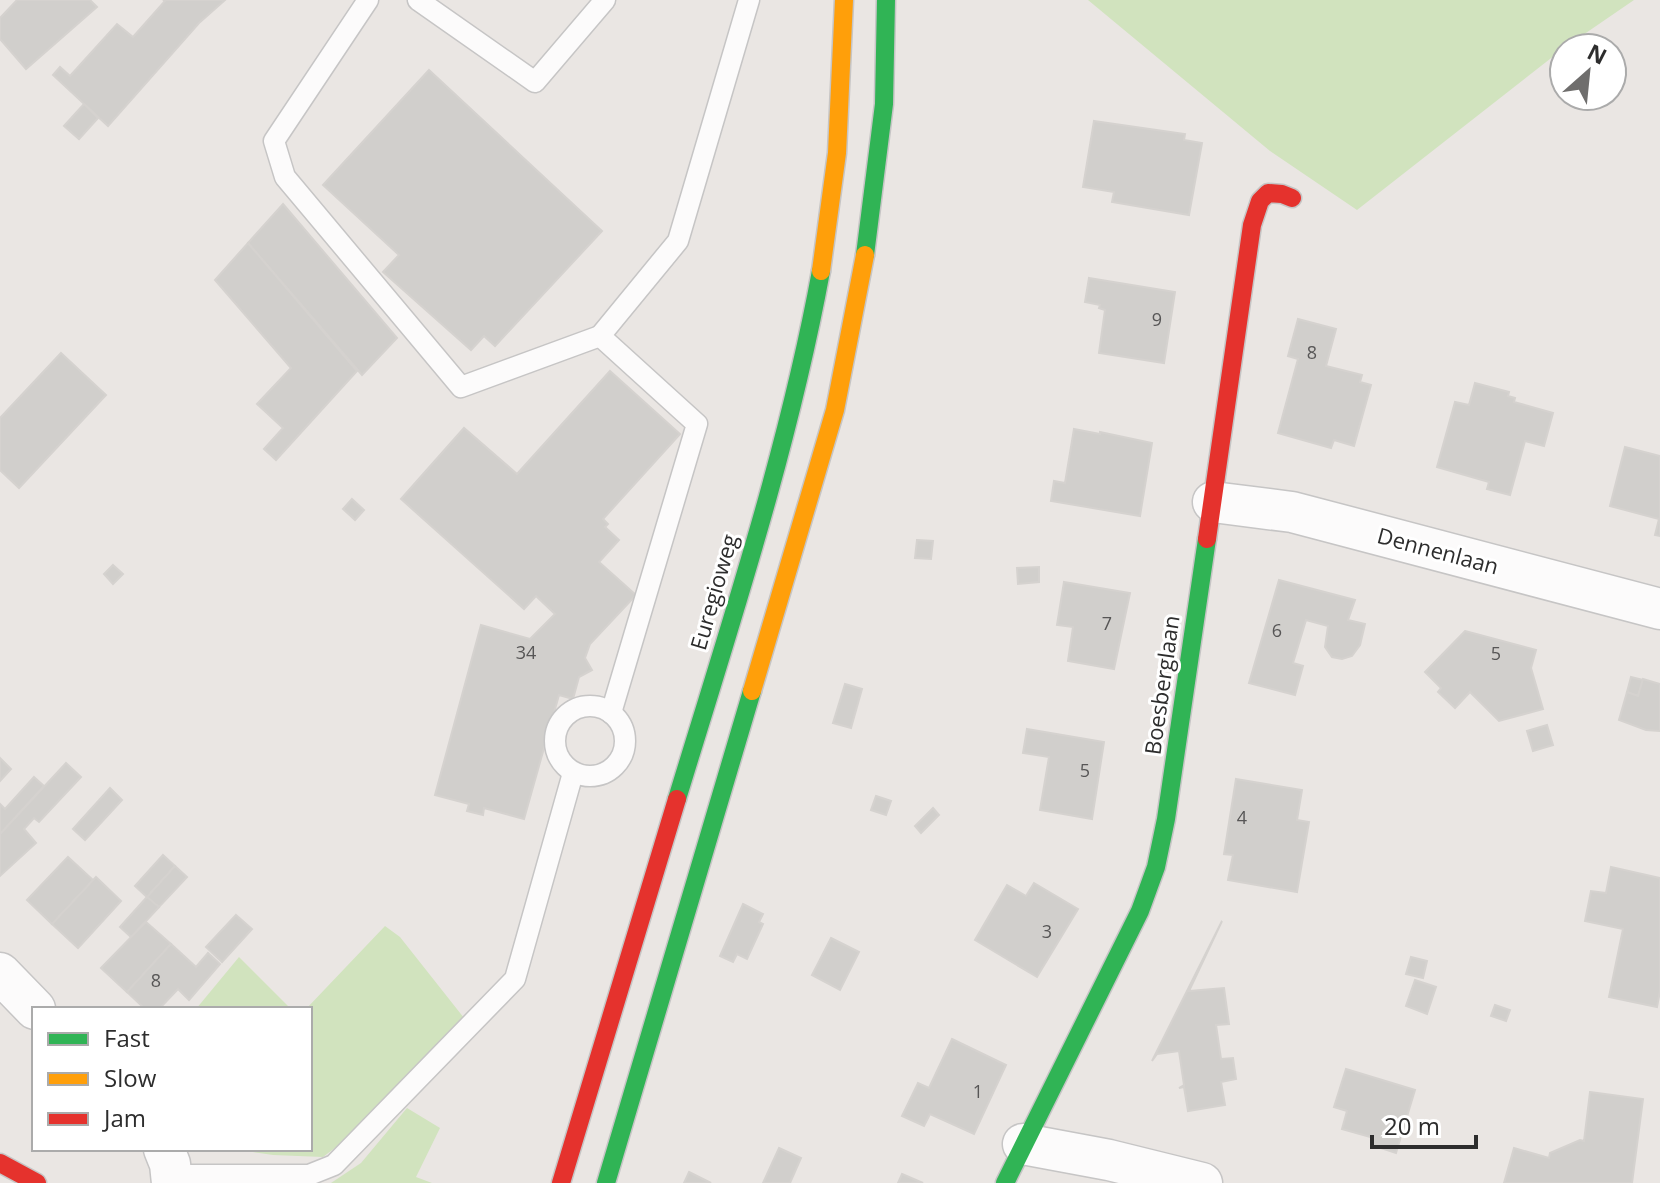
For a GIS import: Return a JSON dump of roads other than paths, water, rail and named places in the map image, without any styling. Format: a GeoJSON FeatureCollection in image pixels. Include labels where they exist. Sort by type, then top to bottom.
{"type":"FeatureCollection","features":[{"type":"Feature","properties":{"kind":"main road","name":"Euregioweg"},"geometry":{"type":"LineString","coordinates":[[561,1183],[738,597],[795,392],[826,246],[835,181],[841,117],[844,0]]}},
{"type":"Feature","properties":{"kind":"main road"},"geometry":{"type":"LineString","coordinates":[[606,1183],[835,410],[858,307],[876,191],[886,69],[886,0]]}},
{"type":"Feature","properties":{"kind":"main road","name":"Boesberglaan"},"geometry":{"type":"LineString","coordinates":[[1005,1183],[1140,911],[1156,867],[1166,819],[1252,225],[1258,203],[1269,191],[1277,190],[1292,198]]}},
{"type":"Feature","properties":{"kind":"main road"},"geometry":{"type":"LineString","coordinates":[[0,1163],[37,1183]]}},
{"type":"Feature","properties":{"kind":"street","name":"Dennenlaan"},"geometry":{"type":"LineString","coordinates":[[1213,502],[1292,512],[1660,609]]}},
{"type":"Feature","properties":{"kind":"street"},"geometry":{"type":"LineString","coordinates":[[0,973],[33,1007]]}},
{"type":"Feature","properties":{"kind":"street"},"geometry":{"type":"LineString","coordinates":[[1023,1144],[1109,1160],[1202,1183]]}},
{"type":"Feature","properties":{"kind":"lane"},"geometry":{"type":"LineString","coordinates":[[368,0],[274,141],[285,177],[461,387],[600,336],[678,241],[749,0]]}},
{"type":"Feature","properties":{"kind":"lane"},"geometry":{"type":"LineString","coordinates":[[418,0],[535,82],[605,0]]}},
{"type":"Feature","properties":{"kind":"lane"},"geometry":{"type":"LineString","coordinates":[[600,336],[697,424],[611,713]]}},
{"type":"Feature","properties":{"kind":"lane"},"geometry":{"type":"LineString","coordinates":[[589,706],[611,713],[624,732],[623,755],[616,765],[596,776],[573,773],[564,765],[555,745],[560,723],[567,714],[589,706]]}},
{"type":"Feature","properties":{"kind":"lane"},"geometry":{"type":"LineString","coordinates":[[169,1169],[309,1175],[334,1165],[515,979],[573,773]]}}]}
